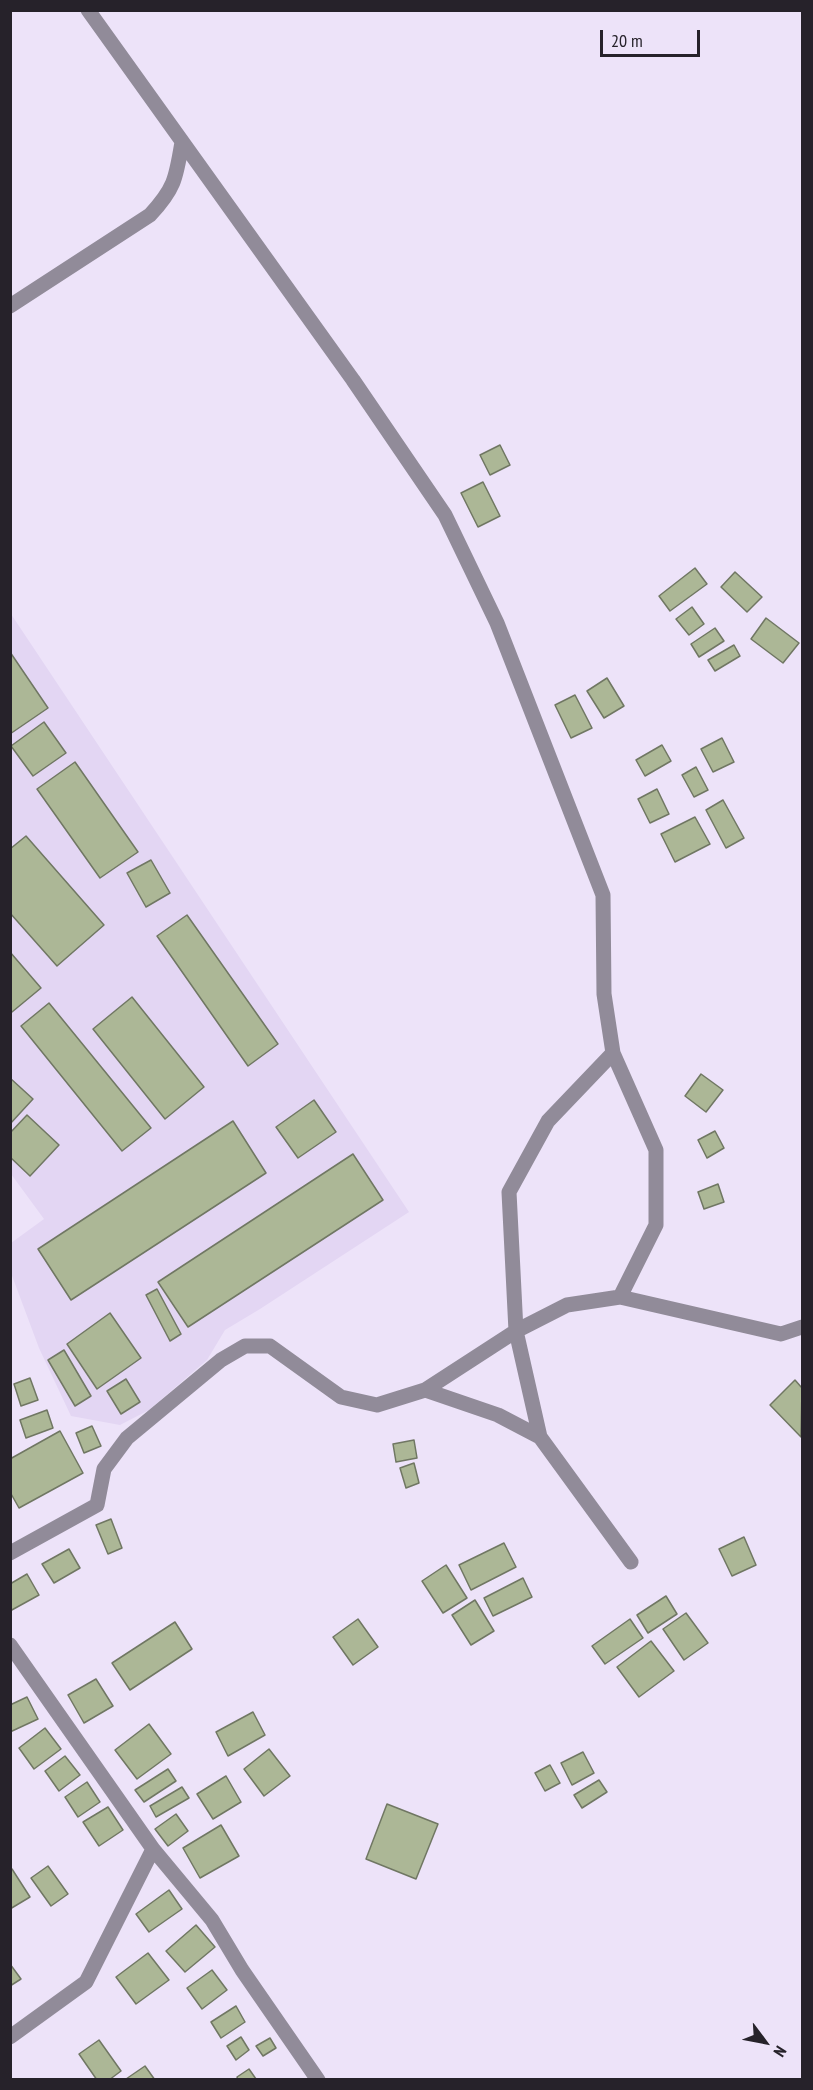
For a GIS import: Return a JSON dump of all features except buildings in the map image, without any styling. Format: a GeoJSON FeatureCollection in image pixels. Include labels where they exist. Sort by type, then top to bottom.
{"type":"FeatureCollection","features":[{"type":"Feature","properties":{"kind":"street"},"geometry":{"type":"LineString","coordinates":[[88,10],[353,380],[445,515],[492,612],[603,895],[604,994],[613,1053],[656,1150],[656,1225],[620,1297]]}},
{"type":"Feature","properties":{"kind":"street"},"geometry":{"type":"LineString","coordinates":[[10,306],[122,236],[150,215],[167,196],[176,176],[182,142]]}},
{"type":"Feature","properties":{"kind":"street"},"geometry":{"type":"LineString","coordinates":[[613,1053],[548,1121],[509,1192],[516,1331],[540,1437],[631,1562]]}},
{"type":"Feature","properties":{"kind":"street"},"geometry":{"type":"LineString","coordinates":[[10,1553],[97,1505],[104,1469],[127,1438],[221,1359],[244,1346],[270,1346],[341,1397],[377,1405],[425,1390],[516,1331],[567,1305],[620,1297],[781,1334],[802,1327]]}},
{"type":"Feature","properties":{"kind":"street"},"geometry":{"type":"LineString","coordinates":[[425,1390],[498,1416],[540,1437]]}},
{"type":"Feature","properties":{"kind":"street"},"geometry":{"type":"LineString","coordinates":[[10,1645],[153,1849],[212,1920],[242,1970],[318,2079]]}},
{"type":"Feature","properties":{"kind":"street"},"geometry":{"type":"LineString","coordinates":[[10,2037],[86,1982],[153,1849]]}},
{"type":"Feature","properties":{"kind":"shaded area"},"geometry":{"type":"Polygon","coordinates":[[[11,614],[409,1212],[225,1330],[207,1360],[149,1410],[120,1425],[71,1416],[39,1348],[11,1273],[11,1243],[44,1219],[11,1174],[11,614]]]}}]}
